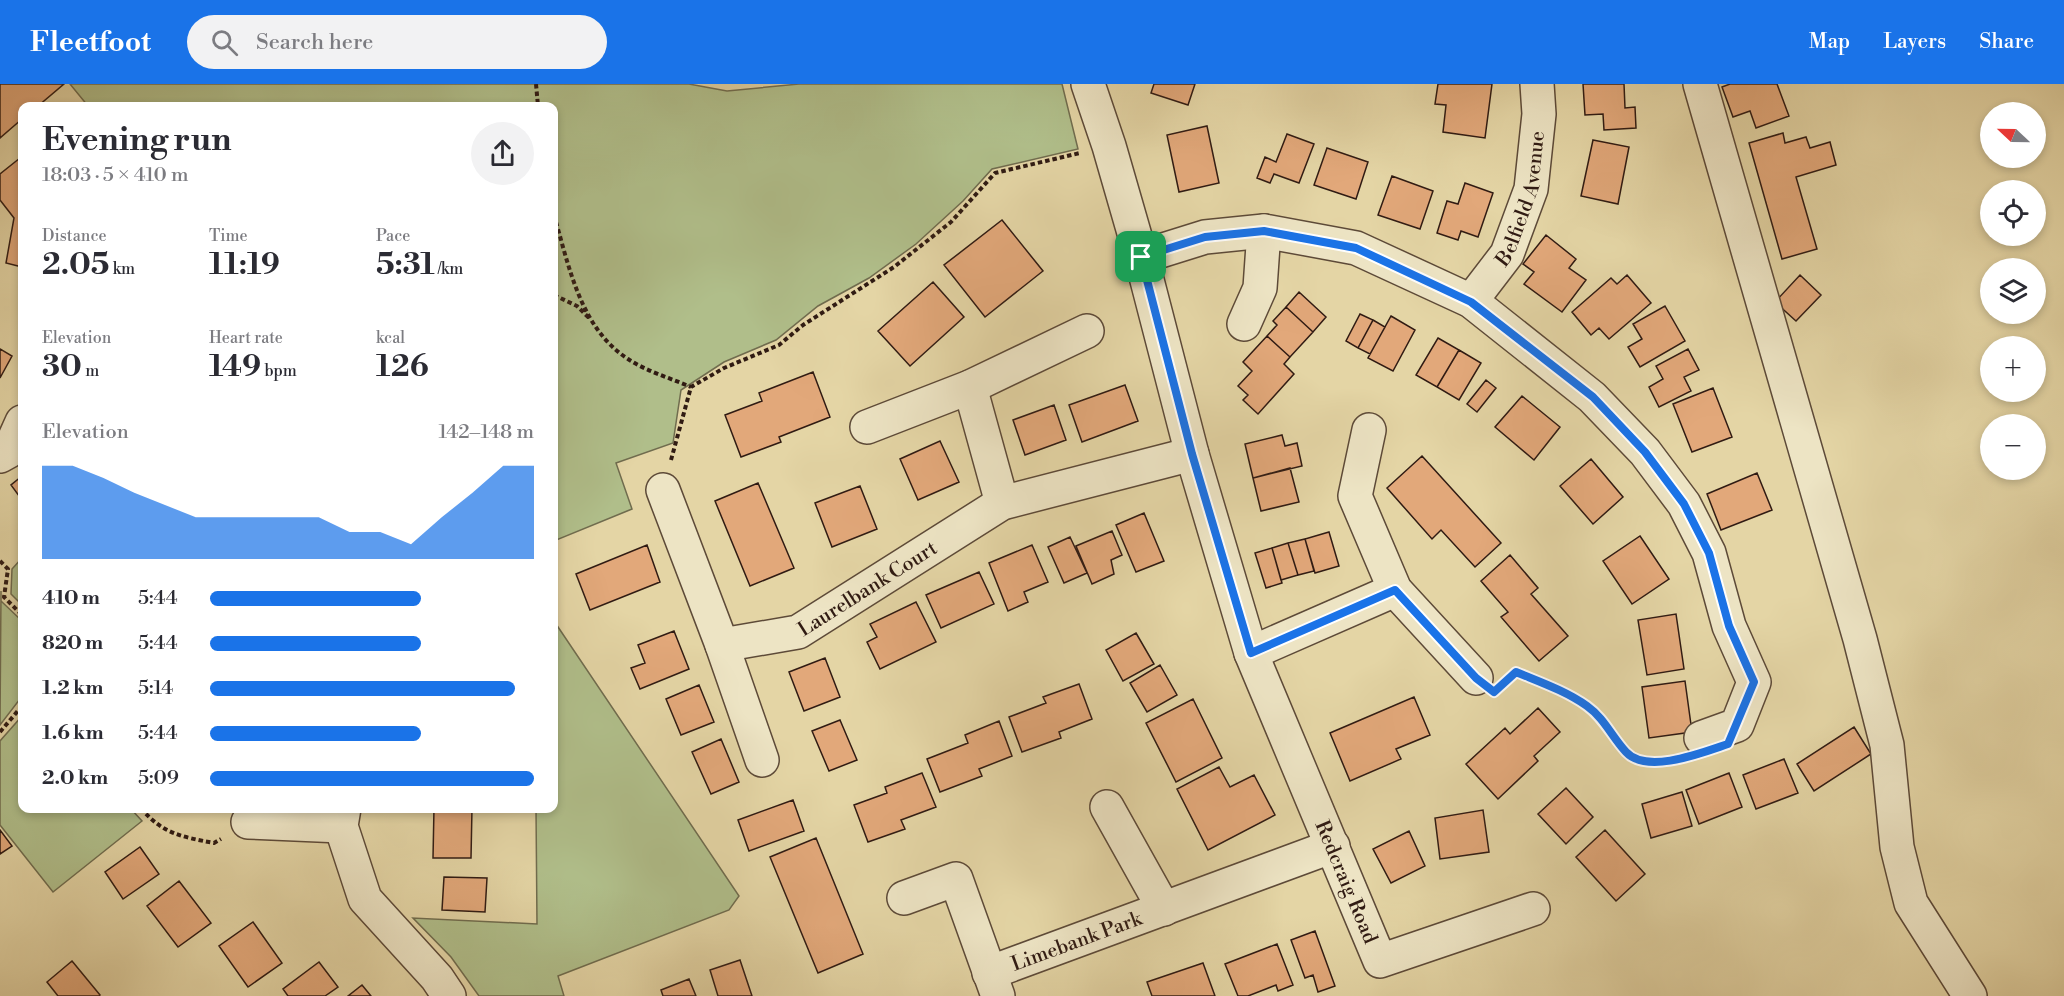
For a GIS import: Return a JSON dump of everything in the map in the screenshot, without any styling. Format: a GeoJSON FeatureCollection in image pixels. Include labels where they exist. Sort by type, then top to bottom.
{"type":"FeatureCollection","features":[{"type":"Feature","properties":{"kind":"street","name":"Redcraig Road"},"geometry":{"type":"LineString","coordinates":[[1088,84],[1109,146],[1141,257],[1192,454],[1251,653],[1380,961],[1533,909]]}},
{"type":"Feature","properties":{"kind":"street","name":"Belfield Avenue"},"geometry":{"type":"LineString","coordinates":[[1471,302],[1507,254],[1531,189],[1539,114],[1537,84]]}},
{"type":"Feature","properties":{"kind":"street"},"geometry":{"type":"LineString","coordinates":[[1700,84],[1860,639],[1885,734],[1897,848],[1911,903],[1970,996]]}},
{"type":"Feature","properties":{"kind":"street"},"geometry":{"type":"LineString","coordinates":[[1244,324],[1260,288],[1264,231]]}},
{"type":"Feature","properties":{"kind":"street"},"geometry":{"type":"LineString","coordinates":[[1141,257],[1205,237],[1264,231],[1356,248],[1471,302],[1593,397],[1645,452],[1684,504],[1709,553],[1729,626],[1754,682],[1737,725],[1691,748]]}},
{"type":"Feature","properties":{"kind":"street"},"geometry":{"type":"LineString","coordinates":[[867,427],[970,387],[1087,331]]}},
{"type":"Feature","properties":{"kind":"street"},"geometry":{"type":"LineString","coordinates":[[970,387],[1002,503]]}},
{"type":"Feature","properties":{"kind":"street"},"geometry":{"type":"LineString","coordinates":[[1369,430],[1355,496],[1395,590],[1476,678]]}},
{"type":"Feature","properties":{"kind":"street"},"geometry":{"type":"LineString","coordinates":[[0,456],[9,451],[18,431]]}},
{"type":"Feature","properties":{"kind":"street","name":"Laurelbank Court"},"geometry":{"type":"LineString","coordinates":[[722,645],[798,632],[1002,503],[1192,454]]}},
{"type":"Feature","properties":{"kind":"street"},"geometry":{"type":"LineString","coordinates":[[663,490],[722,645],[762,760]]}},
{"type":"Feature","properties":{"kind":"street"},"geometry":{"type":"LineString","coordinates":[[1251,653],[1395,590]]}},
{"type":"Feature","properties":{"kind":"street","name":"Limebank Park"},"geometry":{"type":"LineString","coordinates":[[1107,807],[1164,909]]}},
{"type":"Feature","properties":{"kind":"street"},"geometry":{"type":"LineString","coordinates":[[248,822],[342,817],[365,899],[437,978],[449,996]]}},
{"type":"Feature","properties":{"kind":"street","name":"Limebank Park"},"geometry":{"type":"LineString","coordinates":[[904,898],[956,879],[994,984],[1164,909],[1333,846]]}},
{"type":"Feature","properties":{"kind":"path"},"geometry":{"type":"LineString","coordinates":[[536,84],[538,102]]}},
{"type":"Feature","properties":{"kind":"path"},"geometry":{"type":"LineString","coordinates":[[663,490],[691,387],[724,368],[779,345],[803,325],[894,267],[951,222],[995,173],[1109,146]]}},
{"type":"Feature","properties":{"kind":"path"},"geometry":{"type":"LineString","coordinates":[[558,232],[564,257],[591,321]]}},
{"type":"Feature","properties":{"kind":"path"},"geometry":{"type":"LineString","coordinates":[[558,297],[577,306],[604,340],[628,359],[691,387]]}},
{"type":"Feature","properties":{"kind":"path"},"geometry":{"type":"LineString","coordinates":[[0,561],[8,569],[4,597],[18,611]]}},
{"type":"Feature","properties":{"kind":"path"},"geometry":{"type":"LineString","coordinates":[[1476,678],[1494,692],[1516,672],[1562,692],[1587,706],[1599,716],[1627,754],[1641,760],[1661,762],[1691,748]]}},
{"type":"Feature","properties":{"kind":"path"},"geometry":{"type":"LineString","coordinates":[[0,732],[18,711]]}},
{"type":"Feature","properties":{"kind":"path"},"geometry":{"type":"LineString","coordinates":[[146,813],[162,828],[177,836],[214,843],[248,822]]}},
{"type":"Feature","properties":{"kind":"green space"},"geometry":{"type":"Polygon","coordinates":[[[70,84],[689,84],[727,91],[799,84],[1062,84],[1078,149],[992,169],[963,201],[916,244],[869,278],[818,306],[776,340],[724,362],[681,390],[673,443],[616,463],[632,509],[558,539],[558,102],[85,102],[70,84]]]}},
{"type":"Feature","properties":{"kind":"green space"},"geometry":{"type":"Polygon","coordinates":[[[18,562],[18,601],[11,594],[12,569],[18,562]]]}},
{"type":"Feature","properties":{"kind":"green space"},"geometry":{"type":"Polygon","coordinates":[[[1,591],[1,601],[18,617],[18,702],[0,725],[1,591]]]}},
{"type":"Feature","properties":{"kind":"green space"},"geometry":{"type":"Polygon","coordinates":[[[558,627],[739,896],[729,910],[558,976],[564,996],[479,996],[451,957],[413,918],[537,924],[536,813],[558,813],[558,627]]]}},
{"type":"Feature","properties":{"kind":"green space"},"geometry":{"type":"Polygon","coordinates":[[[18,721],[18,813],[135,813],[142,821],[53,892],[0,825],[0,741],[18,721]]]}},
{"type":"Feature","properties":{"kind":"building"},"geometry":{"type":"Polygon","coordinates":[[[0,84],[64,84],[43,102],[18,102],[18,122],[0,138],[0,84]]]}},
{"type":"Feature","properties":{"kind":"building"},"geometry":{"type":"Polygon","coordinates":[[[1154,84],[1195,84],[1188,105],[1151,93],[1154,84]]]}},
{"type":"Feature","properties":{"kind":"building"},"geometry":{"type":"Polygon","coordinates":[[[1438,84],[1492,84],[1485,138],[1443,132],[1446,105],[1435,104],[1438,84]]]}},
{"type":"Feature","properties":{"kind":"building"},"geometry":{"type":"Polygon","coordinates":[[[1583,84],[1624,84],[1625,108],[1635,107],[1636,128],[1604,130],[1603,114],[1585,115],[1583,84]]]}},
{"type":"Feature","properties":{"kind":"building"},"geometry":{"type":"Polygon","coordinates":[[[1730,84],[1777,84],[1789,116],[1756,128],[1750,111],[1733,117],[1722,87],[1730,84]]]}},
{"type":"Feature","properties":{"kind":"building"},"geometry":{"type":"Polygon","coordinates":[[[1207,126],[1219,183],[1179,192],[1167,135],[1207,126]]]}},
{"type":"Feature","properties":{"kind":"building"},"geometry":{"type":"Polygon","coordinates":[[[1783,133],[1785,143],[1806,137],[1810,148],[1830,142],[1836,165],[1796,177],[1817,249],[1782,259],[1749,143],[1783,133]]]}},
{"type":"Feature","properties":{"kind":"building"},"geometry":{"type":"Polygon","coordinates":[[[1287,134],[1314,144],[1299,183],[1274,174],[1270,183],[1257,178],[1265,157],[1276,162],[1287,134]]]}},
{"type":"Feature","properties":{"kind":"building"},"geometry":{"type":"Polygon","coordinates":[[[1593,140],[1629,147],[1618,204],[1581,196],[1593,140]]]}},
{"type":"Feature","properties":{"kind":"building"},"geometry":{"type":"Polygon","coordinates":[[[1327,148],[1368,162],[1356,199],[1314,185],[1327,148]]]}},
{"type":"Feature","properties":{"kind":"building"},"geometry":{"type":"Polygon","coordinates":[[[18,160],[18,266],[6,263],[14,218],[0,200],[0,174],[18,160]]]}},
{"type":"Feature","properties":{"kind":"building"},"geometry":{"type":"Polygon","coordinates":[[[1392,176],[1433,191],[1420,229],[1378,215],[1392,176]]]}},
{"type":"Feature","properties":{"kind":"building"},"geometry":{"type":"Polygon","coordinates":[[[1465,183],[1493,193],[1478,237],[1461,231],[1458,240],[1437,233],[1447,201],[1458,204],[1465,183]]]}},
{"type":"Feature","properties":{"kind":"building"},"geometry":{"type":"Polygon","coordinates":[[[1002,220],[1043,271],[985,317],[944,265],[1002,220]]]}},
{"type":"Feature","properties":{"kind":"building"},"geometry":{"type":"Polygon","coordinates":[[[1546,235],[1576,259],[1569,268],[1586,280],[1562,312],[1524,284],[1534,272],[1523,264],[1546,235]]]}},
{"type":"Feature","properties":{"kind":"building"},"geometry":{"type":"Polygon","coordinates":[[[1627,275],[1651,303],[1609,339],[1599,328],[1591,335],[1572,312],[1611,278],[1617,284],[1627,275]]]}},
{"type":"Feature","properties":{"kind":"building"},"geometry":{"type":"Polygon","coordinates":[[[1800,275],[1821,295],[1796,321],[1775,302],[1800,275]]]}},
{"type":"Feature","properties":{"kind":"building"},"geometry":{"type":"Polygon","coordinates":[[[933,282],[964,317],[910,366],[878,331],[933,282]]]}},
{"type":"Feature","properties":{"kind":"building"},"geometry":{"type":"Polygon","coordinates":[[[1299,292],[1326,317],[1313,332],[1286,307],[1299,292]]]}},
{"type":"Feature","properties":{"kind":"building"},"geometry":{"type":"Polygon","coordinates":[[[1665,306],[1685,341],[1640,367],[1628,347],[1642,339],[1633,324],[1665,306]]]}},
{"type":"Feature","properties":{"kind":"building"},"geometry":{"type":"Polygon","coordinates":[[[1286,307],[1313,332],[1290,357],[1267,336],[1277,325],[1273,321],[1286,307]]]}},
{"type":"Feature","properties":{"kind":"building"},"geometry":{"type":"Polygon","coordinates":[[[1360,314],[1373,320],[1358,348],[1346,341],[1360,314]]]}},
{"type":"Feature","properties":{"kind":"building"},"geometry":{"type":"Polygon","coordinates":[[[1391,316],[1415,330],[1393,371],[1368,358],[1391,316]]]}},
{"type":"Feature","properties":{"kind":"building"},"geometry":{"type":"Polygon","coordinates":[[[1373,320],[1385,327],[1370,354],[1358,348],[1373,320]]]}},
{"type":"Feature","properties":{"kind":"building"},"geometry":{"type":"Polygon","coordinates":[[[1267,336],[1290,357],[1284,364],[1294,374],[1258,414],[1243,400],[1248,395],[1238,386],[1252,371],[1243,362],[1267,336]]]}},
{"type":"Feature","properties":{"kind":"building"},"geometry":{"type":"Polygon","coordinates":[[[1438,338],[1459,350],[1437,387],[1416,375],[1438,338]]]}},
{"type":"Feature","properties":{"kind":"building"},"geometry":{"type":"Polygon","coordinates":[[[0,349],[12,356],[0,378],[0,349]]]}},
{"type":"Feature","properties":{"kind":"building"},"geometry":{"type":"Polygon","coordinates":[[[1688,349],[1699,370],[1684,377],[1691,391],[1659,407],[1649,387],[1663,379],[1656,366],[1688,349]]]}},
{"type":"Feature","properties":{"kind":"building"},"geometry":{"type":"Polygon","coordinates":[[[1459,350],[1481,363],[1459,400],[1437,387],[1459,350]]]}},
{"type":"Feature","properties":{"kind":"building"},"geometry":{"type":"Polygon","coordinates":[[[813,372],[830,417],[779,437],[781,442],[741,457],[725,415],[762,401],[759,393],[813,372]]]}},
{"type":"Feature","properties":{"kind":"building"},"geometry":{"type":"Polygon","coordinates":[[[1486,380],[1496,388],[1477,412],[1467,404],[1486,380]]]}},
{"type":"Feature","properties":{"kind":"building"},"geometry":{"type":"Polygon","coordinates":[[[1125,385],[1138,421],[1082,442],[1069,405],[1125,385]]]}},
{"type":"Feature","properties":{"kind":"building"},"geometry":{"type":"Polygon","coordinates":[[[1713,388],[1732,437],[1692,452],[1673,404],[1713,388]]]}},
{"type":"Feature","properties":{"kind":"building"},"geometry":{"type":"Polygon","coordinates":[[[1522,396],[1560,427],[1534,460],[1495,427],[1522,396]]]}},
{"type":"Feature","properties":{"kind":"building"},"geometry":{"type":"Polygon","coordinates":[[[1054,405],[1066,440],[1025,455],[1013,420],[1054,405]]]}},
{"type":"Feature","properties":{"kind":"building"},"geometry":{"type":"Polygon","coordinates":[[[1282,435],[1285,446],[1297,443],[1302,466],[1253,478],[1245,444],[1282,435]]]}},
{"type":"Feature","properties":{"kind":"building"},"geometry":{"type":"Polygon","coordinates":[[[940,441],[959,482],[918,500],[900,459],[940,441]]]}},
{"type":"Feature","properties":{"kind":"building"},"geometry":{"type":"Polygon","coordinates":[[[1422,456],[1501,543],[1475,567],[1441,530],[1432,539],[1387,488],[1422,456]]]}},
{"type":"Feature","properties":{"kind":"building"},"geometry":{"type":"Polygon","coordinates":[[[1591,459],[1623,497],[1593,524],[1560,486],[1591,459]]]}},
{"type":"Feature","properties":{"kind":"building"},"geometry":{"type":"Polygon","coordinates":[[[1290,468],[1299,502],[1261,511],[1253,478],[1290,468]]]}},
{"type":"Feature","properties":{"kind":"building"},"geometry":{"type":"Polygon","coordinates":[[[1757,473],[1772,510],[1721,530],[1707,494],[1757,473]]]}},
{"type":"Feature","properties":{"kind":"building"},"geometry":{"type":"Polygon","coordinates":[[[18,479],[18,495],[11,485],[18,479]]]}},
{"type":"Feature","properties":{"kind":"building"},"geometry":{"type":"Polygon","coordinates":[[[758,483],[794,568],[750,586],[715,501],[758,483]]]}},
{"type":"Feature","properties":{"kind":"building"},"geometry":{"type":"Polygon","coordinates":[[[860,486],[877,529],[832,547],[815,503],[860,486]]]}},
{"type":"Feature","properties":{"kind":"building"},"geometry":{"type":"Polygon","coordinates":[[[1144,513],[1164,561],[1136,572],[1116,525],[1144,513]]]}},
{"type":"Feature","properties":{"kind":"building"},"geometry":{"type":"Polygon","coordinates":[[[1112,531],[1122,555],[1111,560],[1114,574],[1092,584],[1076,546],[1112,531]]]}},
{"type":"Feature","properties":{"kind":"building"},"geometry":{"type":"Polygon","coordinates":[[[1329,532],[1339,566],[1315,573],[1305,539],[1329,532]]]}},
{"type":"Feature","properties":{"kind":"building"},"geometry":{"type":"Polygon","coordinates":[[[1640,536],[1669,579],[1632,604],[1603,561],[1640,536]]]}},
{"type":"Feature","properties":{"kind":"building"},"geometry":{"type":"Polygon","coordinates":[[[1070,537],[1087,573],[1064,583],[1048,547],[1070,537]]]}},
{"type":"Feature","properties":{"kind":"building"},"geometry":{"type":"Polygon","coordinates":[[[1305,539],[1314,571],[1298,575],[1288,543],[1305,539]]]}},
{"type":"Feature","properties":{"kind":"building"},"geometry":{"type":"Polygon","coordinates":[[[1288,543],[1298,575],[1281,580],[1272,548],[1288,543]]]}},
{"type":"Feature","properties":{"kind":"building"},"geometry":{"type":"Polygon","coordinates":[[[647,545],[660,582],[590,610],[576,574],[647,545]]]}},
{"type":"Feature","properties":{"kind":"building"},"geometry":{"type":"Polygon","coordinates":[[[1032,545],[1048,582],[1024,592],[1028,602],[1008,611],[989,563],[1032,545]]]}},
{"type":"Feature","properties":{"kind":"building"},"geometry":{"type":"Polygon","coordinates":[[[1272,548],[1282,583],[1266,588],[1255,553],[1272,548]]]}},
{"type":"Feature","properties":{"kind":"building"},"geometry":{"type":"Polygon","coordinates":[[[1510,555],[1538,588],[1531,594],[1568,636],[1539,661],[1501,617],[1508,612],[1481,581],[1510,555]]]}},
{"type":"Feature","properties":{"kind":"building"},"geometry":{"type":"Polygon","coordinates":[[[979,572],[994,604],[941,628],[926,595],[979,572]]]}},
{"type":"Feature","properties":{"kind":"building"},"geometry":{"type":"Polygon","coordinates":[[[916,602],[936,642],[880,669],[867,642],[877,637],[870,624],[916,602]]]}},
{"type":"Feature","properties":{"kind":"building"},"geometry":{"type":"Polygon","coordinates":[[[1676,614],[1684,669],[1647,675],[1638,620],[1676,614]]]}},
{"type":"Feature","properties":{"kind":"building"},"geometry":{"type":"Polygon","coordinates":[[[674,631],[689,669],[640,689],[631,668],[645,663],[638,645],[674,631]]]}},
{"type":"Feature","properties":{"kind":"building"},"geometry":{"type":"Polygon","coordinates":[[[1136,633],[1154,664],[1123,681],[1106,650],[1136,633]]]}},
{"type":"Feature","properties":{"kind":"building"},"geometry":{"type":"Polygon","coordinates":[[[825,658],[840,697],[804,711],[789,672],[825,658]]]}},
{"type":"Feature","properties":{"kind":"building"},"geometry":{"type":"Polygon","coordinates":[[[1160,665],[1177,695],[1147,712],[1130,683],[1160,665]]]}},
{"type":"Feature","properties":{"kind":"building"},"geometry":{"type":"Polygon","coordinates":[[[1685,681],[1692,732],[1649,738],[1642,687],[1685,681]]]}},
{"type":"Feature","properties":{"kind":"building"},"geometry":{"type":"Polygon","coordinates":[[[1079,684],[1092,719],[1059,732],[1061,738],[1022,752],[1009,717],[1046,703],[1043,697],[1079,684]]]}},
{"type":"Feature","properties":{"kind":"building"},"geometry":{"type":"Polygon","coordinates":[[[699,685],[714,722],[681,735],[666,699],[699,685]]]}},
{"type":"Feature","properties":{"kind":"building"},"geometry":{"type":"Polygon","coordinates":[[[1414,697],[1430,735],[1396,749],[1401,759],[1350,781],[1330,733],[1414,697]]]}},
{"type":"Feature","properties":{"kind":"building"},"geometry":{"type":"Polygon","coordinates":[[[1193,699],[1222,758],[1176,782],[1146,723],[1193,699]]]}},
{"type":"Feature","properties":{"kind":"building"},"geometry":{"type":"Polygon","coordinates":[[[1538,708],[1560,732],[1534,756],[1538,761],[1498,799],[1466,764],[1505,728],[1510,734],[1538,708]]]}},
{"type":"Feature","properties":{"kind":"building"},"geometry":{"type":"Polygon","coordinates":[[[840,720],[857,760],[829,771],[812,731],[840,720]]]}},
{"type":"Feature","properties":{"kind":"building"},"geometry":{"type":"Polygon","coordinates":[[[999,721],[1012,756],[979,769],[982,776],[940,792],[927,759],[968,743],[965,735],[999,721]]]}},
{"type":"Feature","properties":{"kind":"building"},"geometry":{"type":"Polygon","coordinates":[[[1854,727],[1871,754],[1814,791],[1797,764],[1854,727]]]}},
{"type":"Feature","properties":{"kind":"building"},"geometry":{"type":"Polygon","coordinates":[[[721,739],[739,782],[711,794],[692,752],[721,739]]]}},
{"type":"Feature","properties":{"kind":"building"},"geometry":{"type":"Polygon","coordinates":[[[1784,759],[1798,793],[1756,809],[1743,775],[1784,759]]]}},
{"type":"Feature","properties":{"kind":"building"},"geometry":{"type":"Polygon","coordinates":[[[1219,767],[1230,787],[1254,775],[1275,815],[1208,850],[1177,789],[1219,767]]]}},
{"type":"Feature","properties":{"kind":"building"},"geometry":{"type":"Polygon","coordinates":[[[922,773],[936,807],[901,820],[905,829],[868,842],[854,805],[887,793],[885,787],[922,773]]]}},
{"type":"Feature","properties":{"kind":"building"},"geometry":{"type":"Polygon","coordinates":[[[1729,773],[1742,807],[1699,824],[1686,790],[1729,773]]]}},
{"type":"Feature","properties":{"kind":"building"},"geometry":{"type":"Polygon","coordinates":[[[1566,788],[1593,817],[1566,844],[1538,814],[1566,788]]]}},
{"type":"Feature","properties":{"kind":"building"},"geometry":{"type":"Polygon","coordinates":[[[1682,792],[1692,826],[1651,838],[1642,804],[1682,792]]]}},
{"type":"Feature","properties":{"kind":"building"},"geometry":{"type":"Polygon","coordinates":[[[793,800],[804,831],[749,851],[738,820],[793,800]]]}},
{"type":"Feature","properties":{"kind":"building"},"geometry":{"type":"Polygon","coordinates":[[[1483,810],[1489,852],[1440,859],[1435,818],[1483,810]]]}},
{"type":"Feature","properties":{"kind":"building"},"geometry":{"type":"Polygon","coordinates":[[[434,813],[472,813],[471,858],[433,858],[434,813]]]}},
{"type":"Feature","properties":{"kind":"building"},"geometry":{"type":"Polygon","coordinates":[[[0,830],[12,846],[0,854],[0,830]]]}},
{"type":"Feature","properties":{"kind":"building"},"geometry":{"type":"Polygon","coordinates":[[[1605,830],[1645,874],[1616,901],[1576,857],[1605,830]]]}},
{"type":"Feature","properties":{"kind":"building"},"geometry":{"type":"Polygon","coordinates":[[[1409,831],[1425,866],[1391,883],[1373,849],[1409,831]]]}},
{"type":"Feature","properties":{"kind":"building"},"geometry":{"type":"Polygon","coordinates":[[[816,838],[863,954],[818,973],[770,857],[816,838]]]}},
{"type":"Feature","properties":{"kind":"building"},"geometry":{"type":"Polygon","coordinates":[[[140,847],[159,874],[123,899],[105,872],[140,847]]]}},
{"type":"Feature","properties":{"kind":"building"},"geometry":{"type":"Polygon","coordinates":[[[444,877],[487,878],[485,912],[442,910],[444,877]]]}},
{"type":"Feature","properties":{"kind":"building"},"geometry":{"type":"Polygon","coordinates":[[[179,881],[211,923],[178,947],[147,906],[179,881]]]}},
{"type":"Feature","properties":{"kind":"building"},"geometry":{"type":"Polygon","coordinates":[[[253,922],[282,963],[248,987],[219,946],[253,922]]]}},
{"type":"Feature","properties":{"kind":"building"},"geometry":{"type":"Polygon","coordinates":[[[1315,931],[1335,986],[1318,992],[1313,975],[1305,978],[1291,940],[1315,931]]]}},
{"type":"Feature","properties":{"kind":"building"},"geometry":{"type":"Polygon","coordinates":[[[1277,944],[1293,985],[1278,991],[1276,985],[1248,996],[1238,996],[1225,964],[1277,944]]]}},
{"type":"Feature","properties":{"kind":"building"},"geometry":{"type":"Polygon","coordinates":[[[740,960],[752,996],[718,996],[710,970],[740,960]]]}},
{"type":"Feature","properties":{"kind":"building"},"geometry":{"type":"Polygon","coordinates":[[[72,961],[99,996],[58,996],[47,982],[72,961]]]}},
{"type":"Feature","properties":{"kind":"building"},"geometry":{"type":"Polygon","coordinates":[[[319,962],[338,987],[325,996],[288,996],[283,989],[319,962]]]}},
{"type":"Feature","properties":{"kind":"building"},"geometry":{"type":"Polygon","coordinates":[[[1203,963],[1215,996],[1152,996],[1147,982],[1203,963]]]}},
{"type":"Feature","properties":{"kind":"building"},"geometry":{"type":"Polygon","coordinates":[[[689,979],[696,996],[663,996],[661,990],[689,979]]]}},
{"type":"Feature","properties":{"kind":"building"},"geometry":{"type":"Polygon","coordinates":[[[362,985],[371,996],[348,996],[362,985]]]}},
{"type":"Feature","properties":{"kind":"route"},"geometry":{"type":"LineString","coordinates":[[1264,231],[1356,248],[1471,302],[1593,397],[1645,452],[1684,504],[1709,553],[1729,626],[1754,682],[1728,744],[1691,756],[1661,762],[1641,760],[1627,754],[1599,716],[1587,706],[1562,692],[1516,672],[1494,692],[1476,678],[1395,590],[1251,653],[1192,454],[1141,257],[1205,237],[1264,231]]}}]}
